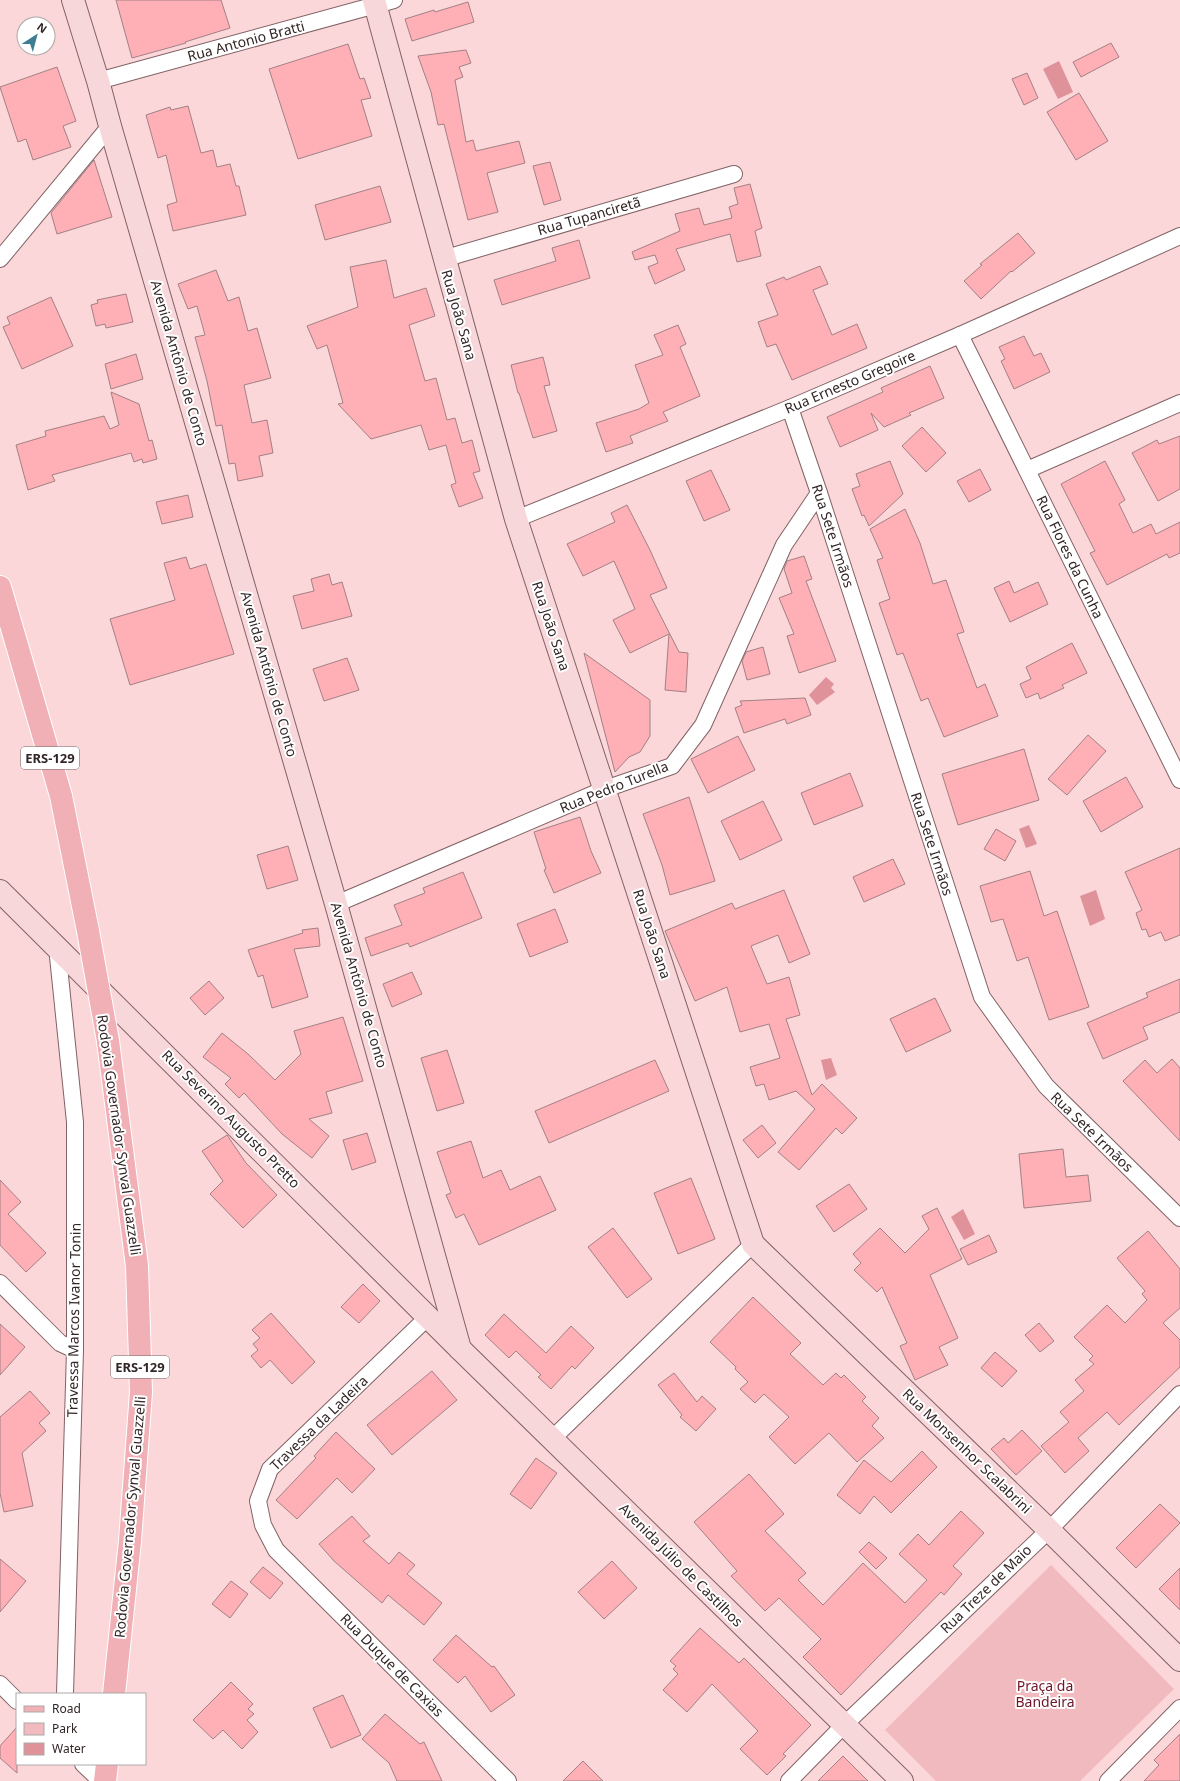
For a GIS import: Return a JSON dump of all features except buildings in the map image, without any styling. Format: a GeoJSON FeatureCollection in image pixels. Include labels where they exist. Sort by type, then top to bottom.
{"type":"FeatureCollection","features":[{"type":"Feature","properties":{"kind":"main road","name":"Rodovia Governador Synval Guazzelli"},"geometry":{"type":"LineString","coordinates":[[0,588],[61,796],[108,1042],[137,1266],[141,1392],[130,1541],[114,1693]]}},
{"type":"Feature","properties":{"kind":"main road"},"geometry":{"type":"LineString","coordinates":[[105,1781],[107,1765]]}},
{"type":"Feature","properties":{"kind":"street","name":"Avenida Antônio de Conto"},"geometry":{"type":"LineString","coordinates":[[73,0],[98,81],[336,904],[460,1349]]}},
{"type":"Feature","properties":{"kind":"street","name":"Rua Antonio Bratti"},"geometry":{"type":"LineString","coordinates":[[98,81],[381,2]]}},
{"type":"Feature","properties":{"kind":"street","name":"Rua João Sana"},"geometry":{"type":"LineString","coordinates":[[381,2],[443,259],[516,519],[753,1244]]}},
{"type":"Feature","properties":{"kind":"street"},"geometry":{"type":"LineString","coordinates":[[0,259],[110,126]]}},
{"type":"Feature","properties":{"kind":"street","name":"Rua Tupanciretã"},"geometry":{"type":"LineString","coordinates":[[443,259],[734,174]]}},
{"type":"Feature","properties":{"kind":"street","name":"Rua Ernesto Gregoire"},"geometry":{"type":"LineString","coordinates":[[516,519],[790,408],[960,335],[1180,236]]}},
{"type":"Feature","properties":{"kind":"street","name":"Rua Flores da Cunha"},"geometry":{"type":"LineString","coordinates":[[960,335],[1180,780]]}},
{"type":"Feature","properties":{"kind":"street"},"geometry":{"type":"LineString","coordinates":[[1027,470],[1180,403]]}},
{"type":"Feature","properties":{"kind":"street","name":"Rua Sete Irmãos"},"geometry":{"type":"LineString","coordinates":[[790,408],[819,493],[982,997],[1046,1086],[1180,1218]]}},
{"type":"Feature","properties":{"kind":"street","name":"Rua Pedro Turella"},"geometry":{"type":"LineString","coordinates":[[336,904],[605,789],[672,766],[703,725],[784,545],[819,493]]}},
{"type":"Feature","properties":{"kind":"street","name":"Rua Severino Augusto Pretto"},"geometry":{"type":"LineString","coordinates":[[0,891],[429,1316],[460,1349]]}},
{"type":"Feature","properties":{"kind":"street","name":"Travessa Marcos Ivanor Tonin"},"geometry":{"type":"LineString","coordinates":[[57,947],[75,1122],[75,1350],[65,1693]]}},
{"type":"Feature","properties":{"kind":"street"},"geometry":{"type":"LineString","coordinates":[[553,1438],[753,1244]]}},
{"type":"Feature","properties":{"kind":"street","name":"Rua Monsenhor Scalabrini"},"geometry":{"type":"LineString","coordinates":[[753,1244],[1049,1530],[1180,1660]]}},
{"type":"Feature","properties":{"kind":"street"},"geometry":{"type":"LineString","coordinates":[[0,1283],[60,1343],[75,1350]]}},
{"type":"Feature","properties":{"kind":"street","name":"Travessa da Ladeira"},"geometry":{"type":"LineString","coordinates":[[276,1550],[263,1526],[258,1501],[270,1470],[429,1316]]}},
{"type":"Feature","properties":{"kind":"street","name":"Avenida Júlio de Castilhos"},"geometry":{"type":"LineString","coordinates":[[460,1349],[553,1438],[902,1781]]}},
{"type":"Feature","properties":{"kind":"street","name":"Rua Treze de Maio"},"geometry":{"type":"LineString","coordinates":[[789,1781],[844,1725],[1049,1530],[1180,1394]]}},
{"type":"Feature","properties":{"kind":"street","name":"Rua Duque de Caxias"},"geometry":{"type":"LineString","coordinates":[[276,1550],[508,1781]]}},
{"type":"Feature","properties":{"kind":"street"},"geometry":{"type":"LineString","coordinates":[[0,1684],[16,1700]]}},
{"type":"Feature","properties":{"kind":"street"},"geometry":{"type":"LineString","coordinates":[[1108,1781],[1180,1708]]}},
{"type":"Feature","properties":{"kind":"street"},"geometry":{"type":"LineString","coordinates":[[84,1765],[101,1781]]}},
{"type":"Feature","properties":{"kind":"green space","name":"Praça da Bandeira"},"geometry":{"type":"Polygon","coordinates":[[[1051,1565],[1174,1689],[1080,1781],[936,1781],[885,1730],[1051,1565]]]}},
{"type":"Feature","properties":{"kind":"water"},"geometry":{"type":"Polygon","coordinates":[[[1059,61],[1073,92],[1058,99],[1043,69],[1059,61]]]}},
{"type":"Feature","properties":{"kind":"water"},"geometry":{"type":"Polygon","coordinates":[[[826,677],[834,684],[831,688],[835,692],[817,705],[809,695],[826,677]]]}},
{"type":"Feature","properties":{"kind":"water"},"geometry":{"type":"Polygon","coordinates":[[[1029,825],[1037,844],[1026,848],[1019,829],[1029,825]]]}},
{"type":"Feature","properties":{"kind":"water"},"geometry":{"type":"Polygon","coordinates":[[[1096,890],[1105,919],[1090,926],[1080,896],[1096,890]]]}},
{"type":"Feature","properties":{"kind":"water"},"geometry":{"type":"Polygon","coordinates":[[[831,1058],[837,1075],[826,1080],[821,1060],[831,1058]]]}},
{"type":"Feature","properties":{"kind":"water"},"geometry":{"type":"Polygon","coordinates":[[[963,1209],[975,1234],[964,1240],[951,1217],[963,1209]]]}}]}
